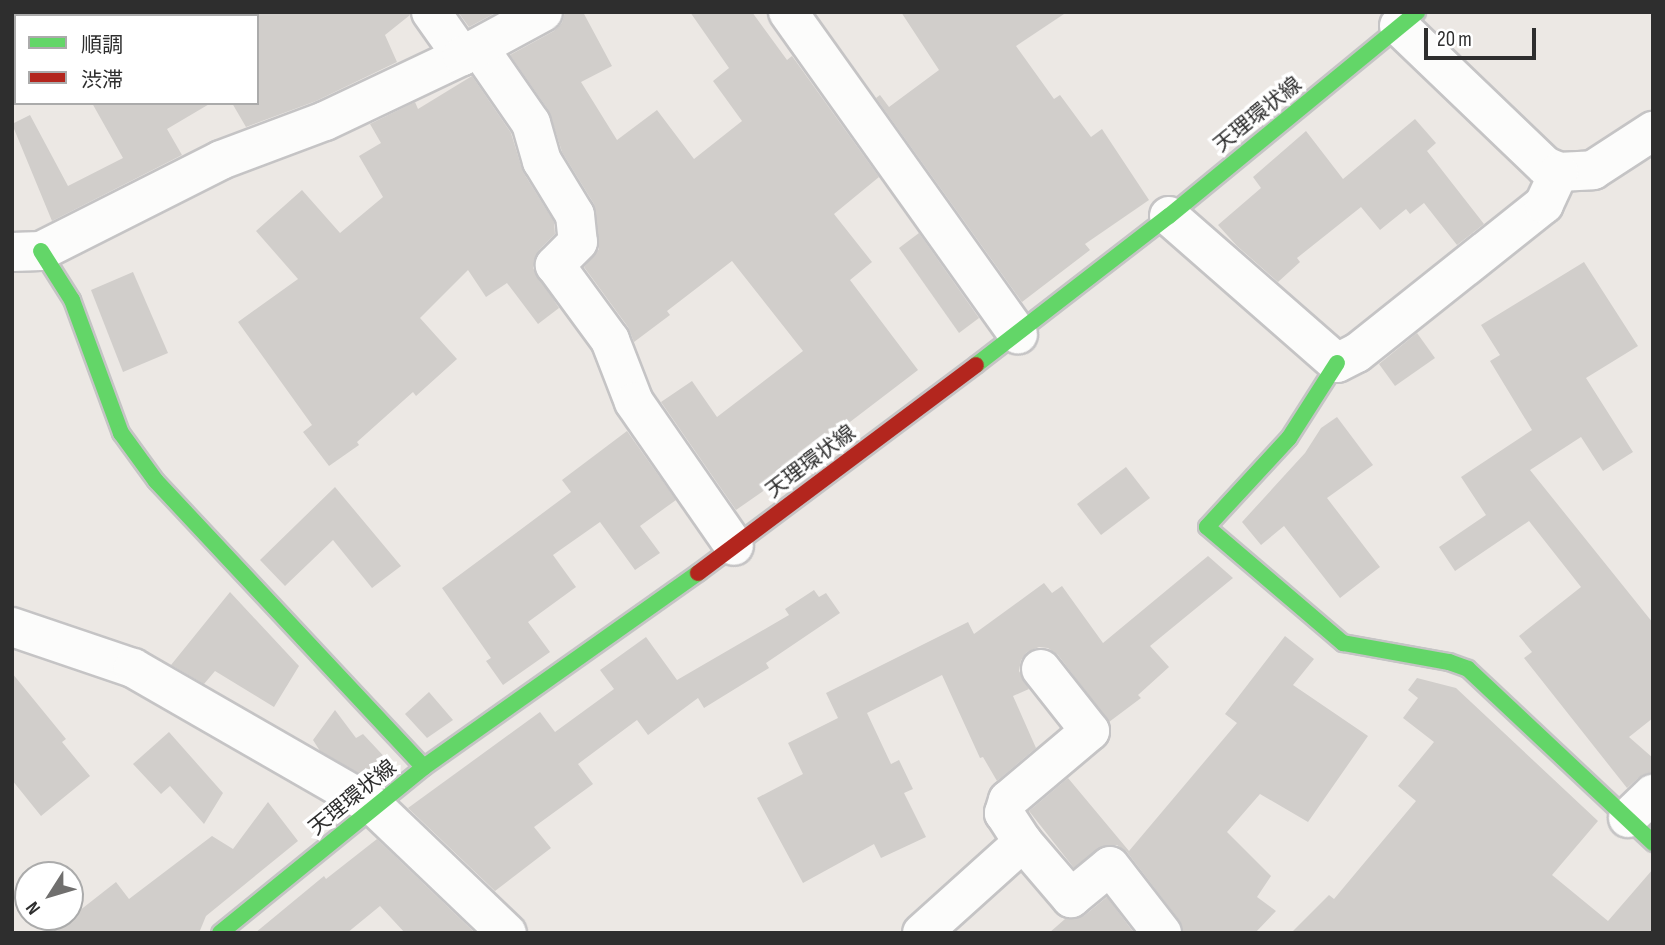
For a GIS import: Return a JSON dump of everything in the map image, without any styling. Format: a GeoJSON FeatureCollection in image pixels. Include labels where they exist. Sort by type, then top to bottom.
{"type":"FeatureCollection","features":[{"type":"Feature","properties":{"kind":"main road","name":"天理環状線"},"geometry":{"type":"LineString","coordinates":[[220,933],[424,767],[734,546],[1018,334],[1169,216],[1408,19]]}},
{"type":"Feature","properties":{"kind":"main road"},"geometry":{"type":"LineString","coordinates":[[26,252],[72,300],[121,433],[156,481],[424,767]]}},
{"type":"Feature","properties":{"kind":"main road"},"geometry":{"type":"LineString","coordinates":[[1336,363],[1289,438],[1207,527],[1343,643],[1436,660],[1468,669],[1645,818]]}},
{"type":"Feature","properties":{"kind":"street"},"geometry":{"type":"LineString","coordinates":[[431,12],[471,52],[531,123],[542,161],[575,215],[578,242],[555,265],[610,340],[634,402],[734,546]]}},
{"type":"Feature","properties":{"kind":"street"},"geometry":{"type":"LineString","coordinates":[[26,252],[221,160],[325,121],[471,52],[543,12]]}},
{"type":"Feature","properties":{"kind":"street"},"geometry":{"type":"LineString","coordinates":[[788,12],[1018,334]]}},
{"type":"Feature","properties":{"kind":"street"},"geometry":{"type":"LineString","coordinates":[[1408,19],[1545,166],[1559,173],[1593,170],[1653,131]]}},
{"type":"Feature","properties":{"kind":"street"},"geometry":{"type":"LineString","coordinates":[[1169,216],[1336,363],[1357,353],[1544,204],[1559,173]]}},
{"type":"Feature","properties":{"kind":"street"},"geometry":{"type":"LineString","coordinates":[[12,627],[134,668],[376,808],[507,933]]}},
{"type":"Feature","properties":{"kind":"street"},"geometry":{"type":"LineString","coordinates":[[1041,669],[1090,731],[1007,800],[1004,813],[1023,842],[1071,898],[1110,866],[1162,933]]}},
{"type":"Feature","properties":{"kind":"street"},"geometry":{"type":"LineString","coordinates":[[922,933],[1023,842]]}},
{"type":"Feature","properties":{"kind":"building"},"geometry":{"type":"Polygon","coordinates":[[[409,12],[410,15],[385,35],[397,62],[316,101],[246,127],[233,105],[259,105],[257,14],[409,12]]]}},
{"type":"Feature","properties":{"kind":"building"},"geometry":{"type":"Polygon","coordinates":[[[458,12],[497,12],[469,27],[458,12]]]}},
{"type":"Feature","properties":{"kind":"building"},"geometry":{"type":"Polygon","coordinates":[[[565,12],[583,12],[612,66],[581,82],[617,140],[657,110],[694,159],[742,121],[713,81],[729,68],[690,12],[752,12],[787,60],[792,56],[879,177],[834,214],[872,262],[850,280],[918,370],[846,425],[851,432],[768,492],[766,489],[736,510],[661,402],[692,381],[717,417],[803,351],[732,261],[667,311],[670,315],[634,342],[628,327],[584,267],[599,249],[594,204],[562,152],[549,111],[510,55],[554,31],[562,23],[565,12]]]}},
{"type":"Feature","properties":{"kind":"building"},"geometry":{"type":"Polygon","coordinates":[[[901,12],[1067,12],[1016,46],[1054,99],[1060,95],[1091,137],[1102,129],[1149,200],[1085,244],[1090,250],[1022,302],[876,98],[880,95],[889,107],[939,70],[901,12]]]}},
{"type":"Feature","properties":{"kind":"building"},"geometry":{"type":"Polygon","coordinates":[[[472,76],[511,133],[523,172],[554,222],[555,234],[539,250],[533,268],[559,308],[538,324],[507,283],[486,297],[468,270],[420,318],[457,359],[416,396],[413,392],[357,442],[359,445],[329,466],[303,432],[312,425],[238,322],[298,279],[256,231],[302,190],[340,233],[383,197],[359,156],[381,143],[370,124],[415,102],[418,109],[472,76]]]}},
{"type":"Feature","properties":{"kind":"building"},"geometry":{"type":"Polygon","coordinates":[[[93,105],[208,105],[167,129],[182,155],[52,221],[12,124],[30,115],[68,186],[123,158],[93,105]]]}},
{"type":"Feature","properties":{"kind":"building"},"geometry":{"type":"Polygon","coordinates":[[[1415,119],[1436,143],[1427,151],[1484,224],[1457,245],[1424,203],[1410,214],[1406,209],[1380,230],[1361,207],[1297,258],[1300,262],[1278,282],[1237,246],[1218,225],[1261,188],[1253,177],[1306,131],[1343,179],[1415,119]]]}},
{"type":"Feature","properties":{"kind":"building"},"geometry":{"type":"Polygon","coordinates":[[[919,233],[979,318],[959,333],[899,248],[919,233]]]}},
{"type":"Feature","properties":{"kind":"building"},"geometry":{"type":"Polygon","coordinates":[[[1584,262],[1638,346],[1586,378],[1633,452],[1603,471],[1581,437],[1530,470],[1653,623],[1653,718],[1629,737],[1653,758],[1653,773],[1638,778],[1627,788],[1524,658],[1532,652],[1519,636],[1581,587],[1529,521],[1455,571],[1439,547],[1486,515],[1461,477],[1532,430],[1490,361],[1500,355],[1481,325],[1584,262]]]}},
{"type":"Feature","properties":{"kind":"building"},"geometry":{"type":"Polygon","coordinates":[[[133,272],[168,353],[123,372],[91,290],[133,272]]]}},
{"type":"Feature","properties":{"kind":"building"},"geometry":{"type":"Polygon","coordinates":[[[1417,333],[1435,358],[1395,386],[1379,364],[1417,333]]]}},
{"type":"Feature","properties":{"kind":"building"},"geometry":{"type":"Polygon","coordinates":[[[1337,417],[1373,465],[1327,498],[1380,567],[1340,598],[1284,526],[1261,545],[1242,522],[1305,453],[1321,428],[1337,417]]]}},
{"type":"Feature","properties":{"kind":"building"},"geometry":{"type":"Polygon","coordinates":[[[627,431],[676,500],[640,526],[660,553],[635,570],[600,522],[553,555],[576,587],[528,622],[550,652],[503,685],[486,661],[491,658],[442,588],[571,492],[562,480],[627,431]]]}},
{"type":"Feature","properties":{"kind":"building"},"geometry":{"type":"Polygon","coordinates":[[[1126,467],[1150,498],[1101,535],[1077,504],[1126,467]]]}},
{"type":"Feature","properties":{"kind":"building"},"geometry":{"type":"Polygon","coordinates":[[[335,487],[401,566],[372,588],[333,540],[285,586],[260,560],[335,487]]]}},
{"type":"Feature","properties":{"kind":"building"},"geometry":{"type":"Polygon","coordinates":[[[1208,556],[1233,578],[1150,646],[1169,667],[1138,695],[1141,698],[1109,722],[1058,655],[1048,648],[1039,647],[1027,652],[1021,660],[1019,671],[1029,689],[1013,696],[1036,748],[997,781],[983,757],[980,758],[942,675],[867,713],[891,764],[899,760],[913,789],[904,793],[926,837],[881,858],[874,844],[803,883],[757,798],[803,774],[788,743],[838,718],[826,693],[968,622],[974,634],[1044,583],[1052,593],[1062,586],[1103,643],[1208,556]]]}},
{"type":"Feature","properties":{"kind":"building"},"geometry":{"type":"Polygon","coordinates":[[[814,590],[819,597],[826,593],[840,613],[766,663],[769,668],[704,708],[698,698],[648,735],[637,720],[578,764],[593,784],[534,827],[551,848],[495,891],[408,808],[540,712],[555,732],[614,689],[600,670],[646,637],[677,680],[789,615],[785,609],[814,590]]]}},
{"type":"Feature","properties":{"kind":"building"},"geometry":{"type":"Polygon","coordinates":[[[230,592],[299,666],[274,707],[215,671],[204,684],[171,665],[230,592]]]}},
{"type":"Feature","properties":{"kind":"building"},"geometry":{"type":"Polygon","coordinates":[[[1285,636],[1314,659],[1293,685],[1368,736],[1308,822],[1260,794],[1227,832],[1271,876],[1257,897],[1276,911],[1255,933],[1183,933],[1179,920],[1127,852],[1117,845],[1106,845],[1074,868],[1029,811],[1068,778],[1129,851],[1237,723],[1225,714],[1285,636]]]}},
{"type":"Feature","properties":{"kind":"building"},"geometry":{"type":"Polygon","coordinates":[[[12,673],[66,739],[62,742],[90,776],[41,816],[12,780],[12,673]]]}},
{"type":"Feature","properties":{"kind":"building"},"geometry":{"type":"Polygon","coordinates":[[[1417,678],[1456,688],[1598,821],[1552,875],[1608,921],[1653,869],[1653,933],[1291,933],[1329,895],[1334,899],[1416,801],[1398,786],[1434,742],[1403,718],[1418,698],[1408,690],[1417,678]]]}},
{"type":"Feature","properties":{"kind":"building"},"geometry":{"type":"Polygon","coordinates":[[[429,692],[453,720],[427,738],[405,714],[429,692]]]}},
{"type":"Feature","properties":{"kind":"building"},"geometry":{"type":"Polygon","coordinates":[[[335,710],[356,738],[363,734],[392,765],[372,781],[320,751],[313,740],[335,710]]]}},
{"type":"Feature","properties":{"kind":"building"},"geometry":{"type":"Polygon","coordinates":[[[169,732],[223,793],[204,824],[170,786],[161,794],[133,764],[169,732]]]}},
{"type":"Feature","properties":{"kind":"building"},"geometry":{"type":"Polygon","coordinates":[[[268,802],[298,841],[206,916],[199,933],[51,933],[84,931],[84,907],[116,882],[129,899],[212,836],[233,849],[268,802]]]}},
{"type":"Feature","properties":{"kind":"building"},"geometry":{"type":"Polygon","coordinates":[[[377,839],[475,933],[405,933],[380,906],[347,933],[255,933],[324,876],[326,879],[377,839]]]}},
{"type":"Feature","properties":{"kind":"building"},"geometry":{"type":"Polygon","coordinates":[[[1107,897],[1134,933],[1049,933],[1065,919],[1085,915],[1107,897]]]}},
{"type":"Feature","properties":{"kind":"traffic: fast"},"geometry":{"type":"LineString","coordinates":[[976,365],[1169,216],[1417,12]]}},
{"type":"Feature","properties":{"kind":"traffic: fast"},"geometry":{"type":"LineString","coordinates":[[41,251],[72,300],[121,433],[156,481],[424,767]]}},
{"type":"Feature","properties":{"kind":"traffic: fast"},"geometry":{"type":"LineString","coordinates":[[1337,363],[1289,438],[1207,527],[1343,643],[1449,662],[1468,669],[1653,843]]}},
{"type":"Feature","properties":{"kind":"traffic: fast"},"geometry":{"type":"LineString","coordinates":[[220,933],[424,767],[698,573]]}},
{"type":"Feature","properties":{"kind":"traffic: jam"},"geometry":{"type":"LineString","coordinates":[[698,573],[976,365]]}}]}
